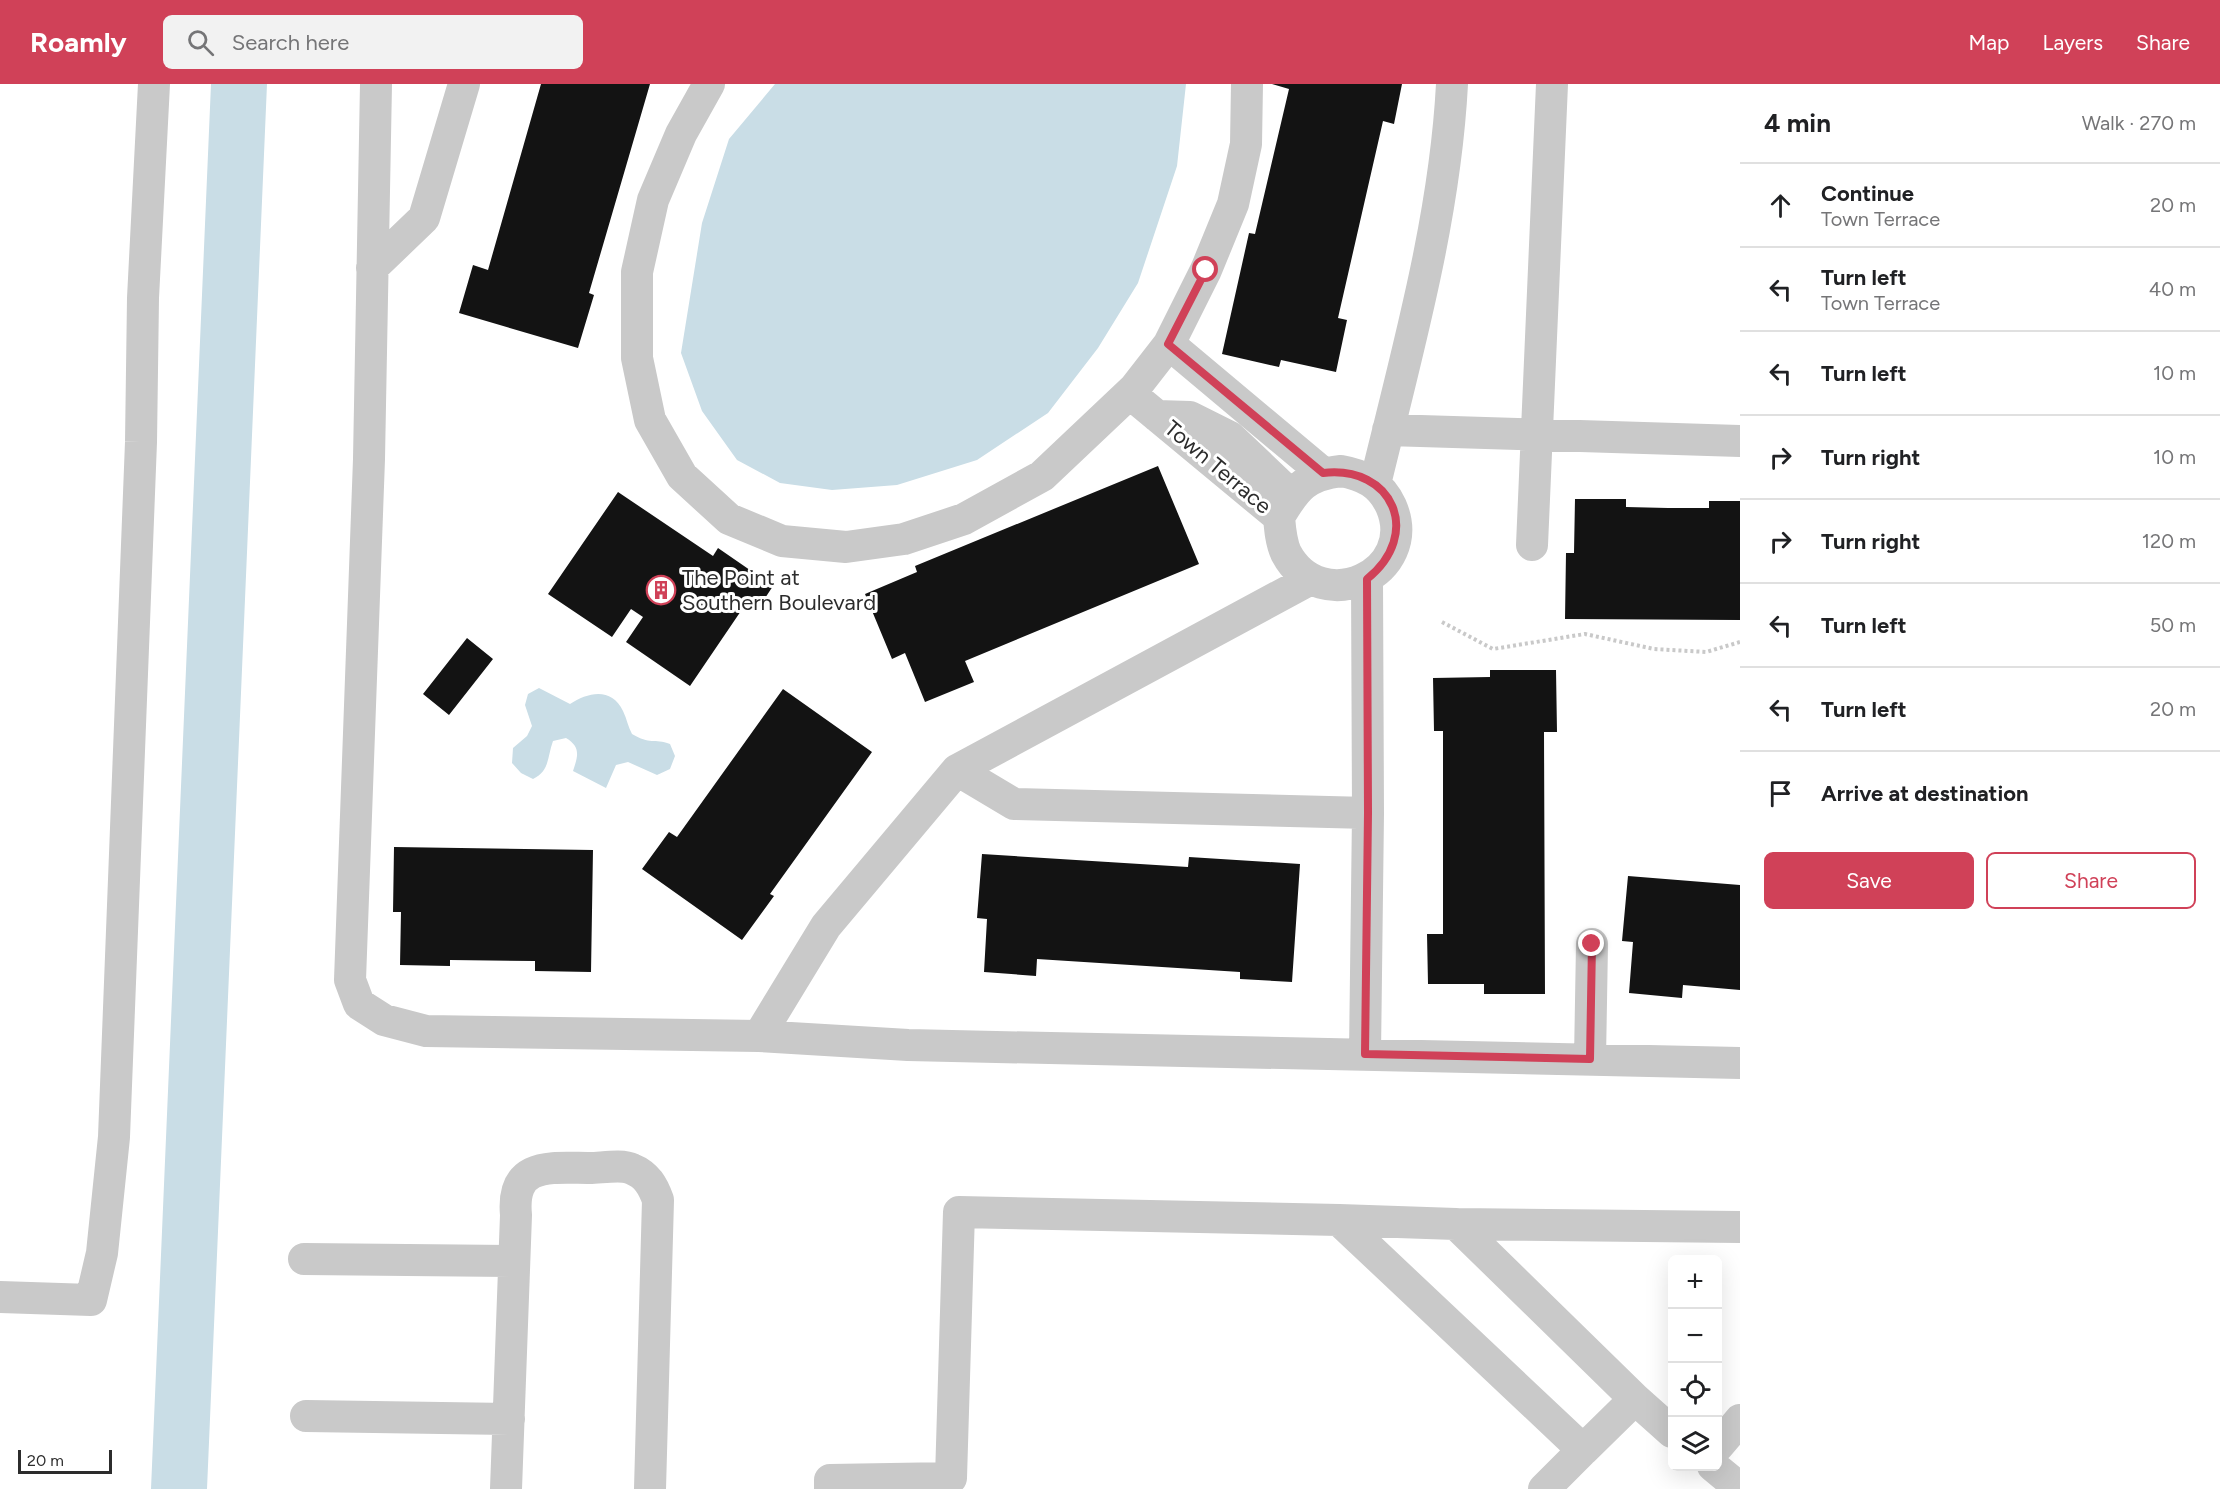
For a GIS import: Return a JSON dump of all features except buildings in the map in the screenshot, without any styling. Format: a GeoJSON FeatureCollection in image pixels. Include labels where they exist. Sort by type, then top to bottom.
{"type":"FeatureCollection","features":[{"type":"Feature","properties":{"kind":"street"},"geometry":{"type":"LineString","coordinates":[[0,1297],[91,1300],[102,1253],[114,1137],[141,442],[143,298],[154,84]]}},
{"type":"Feature","properties":{"kind":"street"},"geometry":{"type":"LineString","coordinates":[[376,84],[369,459],[350,980],[359,1004],[384,1020],[426,1031],[759,1036],[908,1045],[1740,1063]]}},
{"type":"Feature","properties":{"kind":"street"},"geometry":{"type":"LineString","coordinates":[[372,268],[424,218],[464,84]]}},
{"type":"Feature","properties":{"kind":"street"},"geometry":{"type":"LineString","coordinates":[[709,84],[681,134],[653,200],[637,272],[637,358],[650,420],[682,476],[729,519],[782,541],[846,547],[904,539],[964,519],[1042,476],[1134,389],[1168,344],[1206,270],[1233,204],[1246,144],[1246,84]]}},
{"type":"Feature","properties":{"kind":"street"},"geometry":{"type":"LineString","coordinates":[[1376,484],[1434,230],[1449,129],[1452,84]]}},
{"type":"Feature","properties":{"kind":"street"},"geometry":{"type":"LineString","coordinates":[[1532,545],[1552,84]]}},
{"type":"Feature","properties":{"kind":"street"},"geometry":{"type":"LineString","coordinates":[[1168,344],[1323,473]]}},
{"type":"Feature","properties":{"kind":"street","name":"Town Terrace"},"geometry":{"type":"LineString","coordinates":[[1134,389],[1139,401],[1157,416],[1190,417],[1230,437],[1285,506]]}},
{"type":"Feature","properties":{"kind":"street"},"geometry":{"type":"LineString","coordinates":[[1388,430],[1740,441]]}},
{"type":"Feature","properties":{"kind":"street"},"geometry":{"type":"LineString","coordinates":[[1341,471],[1360,475],[1376,484],[1388,498],[1395,515],[1396,534],[1391,552],[1382,567],[1367,579],[1349,585],[1330,585],[1311,579],[1296,567],[1285,551],[1285,506],[1305,481],[1323,473],[1341,471]]}},
{"type":"Feature","properties":{"kind":"street"},"geometry":{"type":"LineString","coordinates":[[759,1036],[826,926],[957,770],[1311,579]]}},
{"type":"Feature","properties":{"kind":"street"},"geometry":{"type":"LineString","coordinates":[[1365,1054],[1368,813],[1367,579]]}},
{"type":"Feature","properties":{"kind":"street"},"geometry":{"type":"LineString","coordinates":[[957,770],[1014,804],[1368,813]]}},
{"type":"Feature","properties":{"kind":"street"},"geometry":{"type":"LineString","coordinates":[[1590,1059],[1592,944]]}},
{"type":"Feature","properties":{"kind":"street"},"geometry":{"type":"LineString","coordinates":[[506,1489],[514,1197],[521,1180],[540,1168],[631,1168],[652,1183],[658,1200],[650,1489]]}},
{"type":"Feature","properties":{"kind":"street"},"geometry":{"type":"LineString","coordinates":[[830,1489],[830,1480],[950,1484],[959,1212],[1456,1224],[1740,1227]]}},
{"type":"Feature","properties":{"kind":"street"},"geometry":{"type":"LineString","coordinates":[[1339,1220],[1583,1450]]}},
{"type":"Feature","properties":{"kind":"street"},"geometry":{"type":"LineString","coordinates":[[1456,1224],[1668,1428]]}},
{"type":"Feature","properties":{"kind":"street"},"geometry":{"type":"LineString","coordinates":[[304,1259],[514,1261]]}},
{"type":"Feature","properties":{"kind":"street"},"geometry":{"type":"LineString","coordinates":[[1545,1489],[1635,1399]]}},
{"type":"Feature","properties":{"kind":"street"},"geometry":{"type":"LineString","coordinates":[[306,1416],[509,1419]]}},
{"type":"Feature","properties":{"kind":"street"},"geometry":{"type":"LineString","coordinates":[[1722,1441],[1740,1420]]}},
{"type":"Feature","properties":{"kind":"path"},"geometry":{"type":"LineString","coordinates":[[1442,622],[1493,649],[1585,634],[1654,649],[1706,652],[1740,642]]}},
{"type":"Feature","properties":{"kind":"water"},"geometry":{"type":"Polygon","coordinates":[[[211,84],[267,84],[207,1489],[151,1489],[211,84]]]}},
{"type":"Feature","properties":{"kind":"water"},"geometry":{"type":"Polygon","coordinates":[[[775,84],[1186,84],[1177,166],[1138,283],[1098,348],[1048,413],[977,460],[897,485],[832,490],[780,483],[737,460],[702,411],[681,353],[702,223],[729,139],[775,84]]]}},
{"type":"Feature","properties":{"kind":"water"},"geometry":{"type":"Polygon","coordinates":[[[539,688],[570,704],[584,697],[599,694],[613,698],[623,711],[632,734],[643,739],[670,744],[675,756],[670,769],[657,775],[628,762],[616,765],[606,788],[573,771],[577,752],[571,741],[566,738],[553,741],[545,768],[538,776],[533,779],[521,773],[512,763],[513,748],[527,736],[532,726],[525,705],[528,694],[539,688]]]}},
{"type":"Feature","properties":{"kind":"place","name":"The Point at Southern Boulevard"},"geometry":{"type":"Point","coordinates":[661,590]}},
{"type":"Feature","properties":{"kind":"route"},"geometry":{"type":"LineString","coordinates":[[1206,270],[1168,344],[1323,473],[1341,471],[1360,475],[1376,484],[1388,498],[1395,515],[1396,534],[1391,552],[1382,567],[1367,579],[1368,813],[1365,1054],[1590,1059],[1592,944]]}}]}
